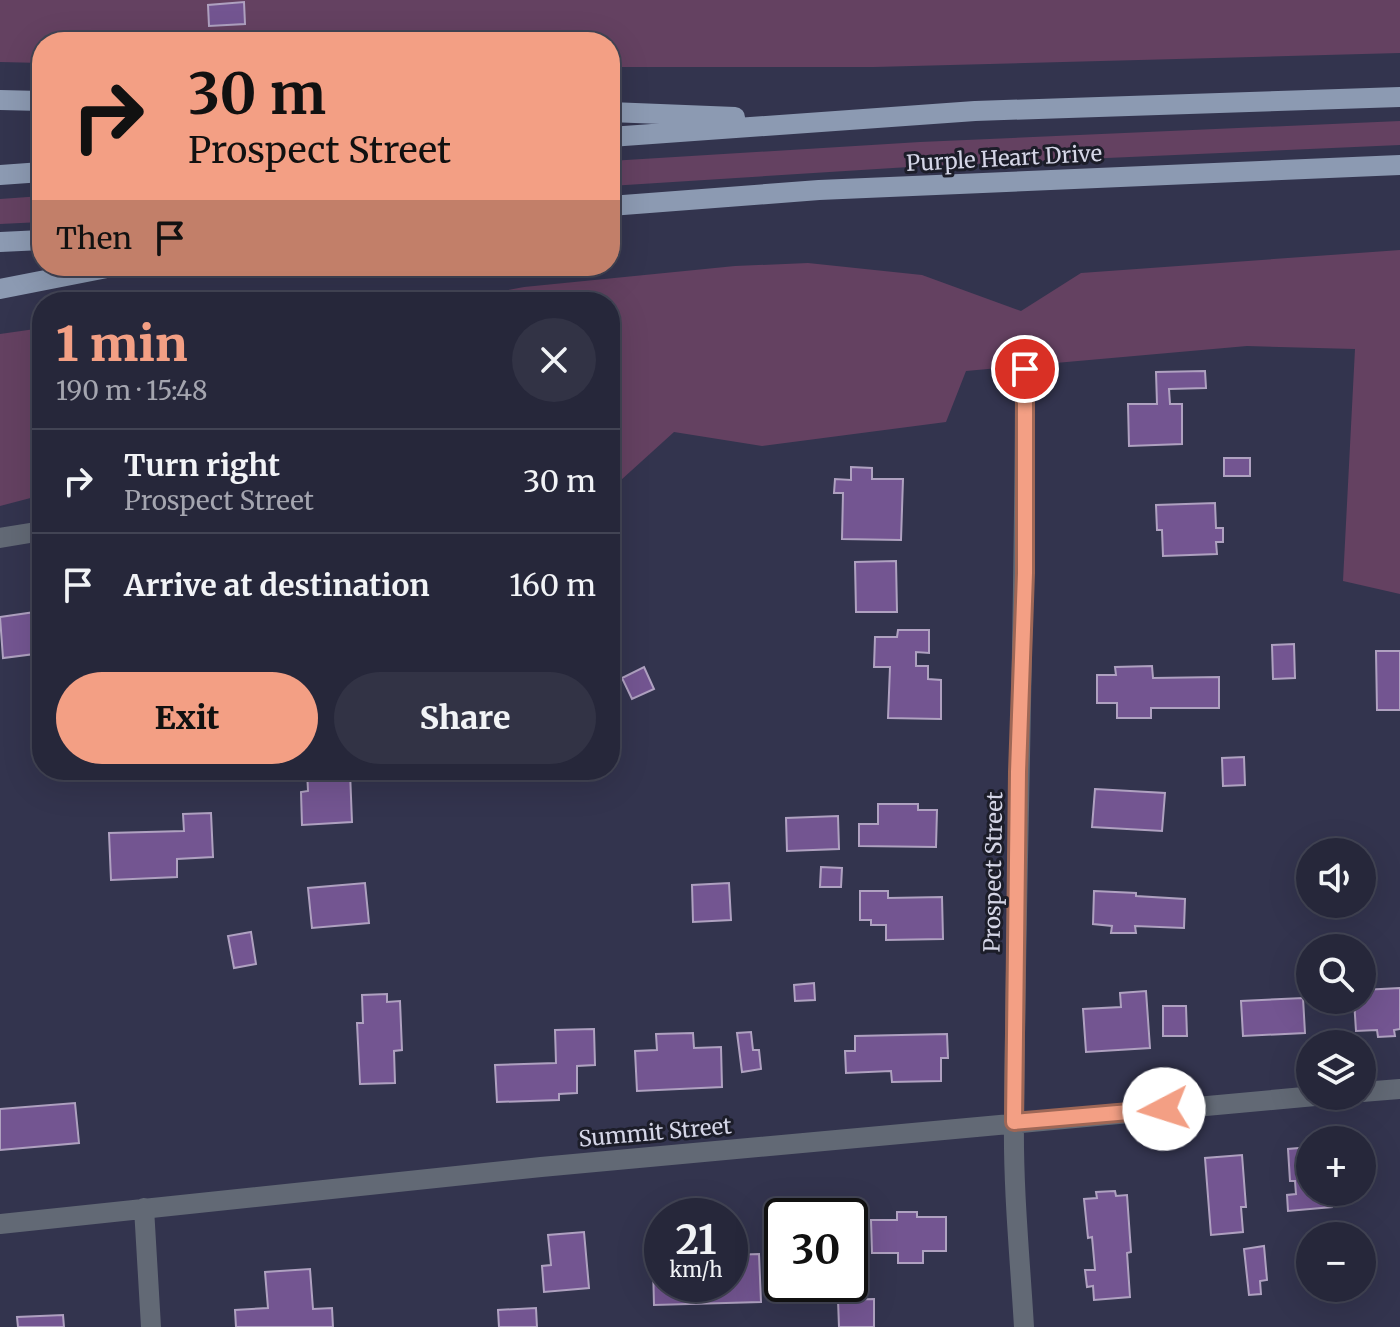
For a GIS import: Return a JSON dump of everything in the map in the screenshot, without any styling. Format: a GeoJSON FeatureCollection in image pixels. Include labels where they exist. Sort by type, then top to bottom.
{"type":"FeatureCollection","features":[{"type":"Feature","properties":{"kind":"main road","name":"Purple Heart Drive"},"geometry":{"type":"LineString","coordinates":[[620,136],[975,111],[1400,97]]}},
{"type":"Feature","properties":{"kind":"main road"},"geometry":{"type":"LineString","coordinates":[[0,100],[32,101]]}},
{"type":"Feature","properties":{"kind":"main road"},"geometry":{"type":"LineString","coordinates":[[620,112],[851,120]]}},
{"type":"Feature","properties":{"kind":"main road","name":"Purple Heart Drive"},"geometry":{"type":"LineString","coordinates":[[620,205],[819,190],[1400,165]]}},
{"type":"Feature","properties":{"kind":"main road"},"geometry":{"type":"LineString","coordinates":[[0,175],[32,173]]}},
{"type":"Feature","properties":{"kind":"main road"},"geometry":{"type":"LineString","coordinates":[[0,242],[32,240]]}},
{"type":"Feature","properties":{"kind":"main road"},"geometry":{"type":"LineString","coordinates":[[0,289],[66,276]]}},
{"type":"Feature","properties":{"kind":"street","name":"Prospect Street"},"geometry":{"type":"LineString","coordinates":[[1024,1327],[1014,1122],[1018,772],[1025,573],[1025,369]]}},
{"type":"Feature","properties":{"kind":"street"},"geometry":{"type":"LineString","coordinates":[[0,538],[32,533]]}},
{"type":"Feature","properties":{"kind":"street"},"geometry":{"type":"LineString","coordinates":[[1376,1091],[1400,1089]]}},
{"type":"Feature","properties":{"kind":"street","name":"Summit Street"},"geometry":{"type":"LineString","coordinates":[[0,1224],[556,1165],[1296,1098]]}},
{"type":"Feature","properties":{"kind":"street"},"geometry":{"type":"LineString","coordinates":[[144,1208],[151,1327]]}},
{"type":"Feature","properties":{"kind":"shaded area"},"geometry":{"type":"Polygon","coordinates":[[[0,0],[1400,0],[1400,53],[874,67],[620,67],[620,32],[32,32],[32,63],[0,62],[0,0]]]}},
{"type":"Feature","properties":{"kind":"shaded area"},"geometry":{"type":"Polygon","coordinates":[[[1400,121],[1400,145],[925,166],[620,185],[620,160],[920,142],[1400,121]]]}},
{"type":"Feature","properties":{"kind":"shaded area"},"geometry":{"type":"Polygon","coordinates":[[[32,197],[32,222],[0,224],[0,199],[32,197]]]}},
{"type":"Feature","properties":{"kind":"shaded area"},"geometry":{"type":"Polygon","coordinates":[[[1400,250],[1400,594],[1343,581],[1355,349],[1247,346],[966,371],[946,422],[762,446],[674,432],[620,481],[620,292],[497,292],[735,266],[808,263],[922,275],[1021,311],[1081,273],[1400,250]]]}},
{"type":"Feature","properties":{"kind":"shaded area"},"geometry":{"type":"Polygon","coordinates":[[[32,329],[32,498],[0,506],[0,334],[32,329]]]}},
{"type":"Feature","properties":{"kind":"building"},"geometry":{"type":"Polygon","coordinates":[[[244,2],[245,24],[209,26],[208,5],[244,2]]]}},
{"type":"Feature","properties":{"kind":"building"},"geometry":{"type":"Polygon","coordinates":[[[1205,371],[1206,388],[1169,389],[1170,404],[1182,404],[1182,444],[1129,446],[1128,404],[1157,404],[1156,372],[1205,371]]]}},
{"type":"Feature","properties":{"kind":"building"},"geometry":{"type":"Polygon","coordinates":[[[1224,458],[1250,458],[1250,476],[1224,476],[1224,458]]]}},
{"type":"Feature","properties":{"kind":"building"},"geometry":{"type":"Polygon","coordinates":[[[851,467],[872,468],[872,479],[903,479],[901,540],[842,539],[843,493],[834,493],[835,479],[851,480],[851,467]]]}},
{"type":"Feature","properties":{"kind":"building"},"geometry":{"type":"Polygon","coordinates":[[[1215,503],[1216,528],[1223,528],[1223,542],[1216,542],[1217,554],[1163,556],[1162,530],[1157,530],[1156,505],[1215,503]]]}},
{"type":"Feature","properties":{"kind":"building"},"geometry":{"type":"Polygon","coordinates":[[[896,561],[897,612],[856,612],[855,562],[896,561]]]}},
{"type":"Feature","properties":{"kind":"building"},"geometry":{"type":"Polygon","coordinates":[[[32,612],[32,654],[3,658],[0,617],[32,612]]]}},
{"type":"Feature","properties":{"kind":"building"},"geometry":{"type":"Polygon","coordinates":[[[898,630],[929,630],[929,653],[916,652],[916,666],[928,666],[928,679],[941,680],[941,719],[888,718],[890,667],[874,667],[875,637],[897,637],[898,630]]]}},
{"type":"Feature","properties":{"kind":"building"},"geometry":{"type":"Polygon","coordinates":[[[1294,644],[1295,678],[1273,679],[1272,645],[1294,644]]]}},
{"type":"Feature","properties":{"kind":"building"},"geometry":{"type":"Polygon","coordinates":[[[1376,651],[1400,651],[1400,710],[1377,710],[1376,651]]]}},
{"type":"Feature","properties":{"kind":"building"},"geometry":{"type":"Polygon","coordinates":[[[1152,666],[1153,678],[1219,677],[1219,708],[1151,708],[1151,718],[1117,718],[1117,703],[1097,703],[1097,675],[1116,675],[1115,667],[1152,666]]]}},
{"type":"Feature","properties":{"kind":"building"},"geometry":{"type":"Polygon","coordinates":[[[644,667],[654,689],[632,699],[622,678],[644,667]]]}},
{"type":"Feature","properties":{"kind":"building"},"geometry":{"type":"Polygon","coordinates":[[[1244,757],[1245,785],[1223,786],[1222,758],[1244,757]]]}},
{"type":"Feature","properties":{"kind":"building"},"geometry":{"type":"Polygon","coordinates":[[[307,780],[350,780],[352,822],[302,825],[301,792],[308,791],[307,780]]]}},
{"type":"Feature","properties":{"kind":"building"},"geometry":{"type":"Polygon","coordinates":[[[1095,789],[1165,793],[1162,831],[1092,827],[1095,789]]]}},
{"type":"Feature","properties":{"kind":"building"},"geometry":{"type":"Polygon","coordinates":[[[878,804],[918,804],[918,810],[937,810],[936,847],[859,846],[859,824],[878,824],[878,804]]]}},
{"type":"Feature","properties":{"kind":"building"},"geometry":{"type":"Polygon","coordinates":[[[211,813],[213,857],[177,859],[177,877],[111,880],[109,833],[184,831],[183,814],[211,813]]]}},
{"type":"Feature","properties":{"kind":"building"},"geometry":{"type":"Polygon","coordinates":[[[838,816],[839,849],[787,851],[786,818],[838,816]]]}},
{"type":"Feature","properties":{"kind":"building"},"geometry":{"type":"Polygon","coordinates":[[[821,867],[842,868],[841,887],[820,887],[821,867]]]}},
{"type":"Feature","properties":{"kind":"building"},"geometry":{"type":"Polygon","coordinates":[[[365,883],[369,923],[312,928],[308,888],[365,883]]]}},
{"type":"Feature","properties":{"kind":"building"},"geometry":{"type":"Polygon","coordinates":[[[729,883],[731,920],[693,922],[692,885],[729,883]]]}},
{"type":"Feature","properties":{"kind":"building"},"geometry":{"type":"Polygon","coordinates":[[[860,891],[888,891],[888,898],[942,897],[943,939],[886,940],[886,925],[871,925],[871,920],[860,920],[860,891]]]}},
{"type":"Feature","properties":{"kind":"building"},"geometry":{"type":"Polygon","coordinates":[[[1094,891],[1185,899],[1184,928],[1135,926],[1136,933],[1111,933],[1112,926],[1093,924],[1094,891]]]}},
{"type":"Feature","properties":{"kind":"building"},"geometry":{"type":"Polygon","coordinates":[[[251,932],[256,964],[234,968],[228,936],[251,932]]]}},
{"type":"Feature","properties":{"kind":"building"},"geometry":{"type":"Polygon","coordinates":[[[814,983],[815,1000],[795,1001],[794,985],[814,983]]]}},
{"type":"Feature","properties":{"kind":"building"},"geometry":{"type":"Polygon","coordinates":[[[1400,988],[1400,1029],[1394,1030],[1395,1036],[1378,1037],[1377,1030],[1356,1030],[1355,1014],[1376,1014],[1376,989],[1400,988]]]}},
{"type":"Feature","properties":{"kind":"building"},"geometry":{"type":"Polygon","coordinates":[[[1146,991],[1150,1048],[1086,1052],[1083,1009],[1121,1007],[1120,993],[1146,991]]]}},
{"type":"Feature","properties":{"kind":"building"},"geometry":{"type":"Polygon","coordinates":[[[387,994],[387,1002],[400,1001],[402,1050],[394,1051],[395,1083],[360,1084],[357,1023],[363,1023],[362,995],[387,994]]]}},
{"type":"Feature","properties":{"kind":"building"},"geometry":{"type":"Polygon","coordinates":[[[1296,998],[1296,1014],[1304,1014],[1305,1030],[1296,1030],[1296,1033],[1243,1036],[1241,1001],[1296,998]]]}},
{"type":"Feature","properties":{"kind":"building"},"geometry":{"type":"Polygon","coordinates":[[[1163,1006],[1186,1006],[1187,1036],[1163,1036],[1163,1006]]]}},
{"type":"Feature","properties":{"kind":"building"},"geometry":{"type":"Polygon","coordinates":[[[594,1029],[595,1065],[577,1066],[577,1093],[559,1094],[559,1100],[497,1102],[495,1065],[556,1063],[555,1030],[594,1029]]]}},
{"type":"Feature","properties":{"kind":"building"},"geometry":{"type":"Polygon","coordinates":[[[751,1032],[753,1050],[759,1050],[761,1069],[742,1072],[737,1033],[751,1032]]]}},
{"type":"Feature","properties":{"kind":"building"},"geometry":{"type":"Polygon","coordinates":[[[693,1033],[694,1048],[721,1047],[722,1087],[637,1091],[635,1051],[657,1050],[656,1034],[693,1033]]]}},
{"type":"Feature","properties":{"kind":"building"},"geometry":{"type":"Polygon","coordinates":[[[947,1034],[948,1058],[941,1058],[941,1081],[892,1082],[891,1071],[846,1073],[845,1051],[855,1051],[855,1036],[947,1034]]]}},
{"type":"Feature","properties":{"kind":"building"},"geometry":{"type":"Polygon","coordinates":[[[75,1103],[79,1143],[0,1150],[0,1109],[75,1103]]]}},
{"type":"Feature","properties":{"kind":"building"},"geometry":{"type":"Polygon","coordinates":[[[1296,1148],[1296,1194],[1295,1181],[1290,1181],[1288,1149],[1296,1148]]]}},
{"type":"Feature","properties":{"kind":"building"},"geometry":{"type":"Polygon","coordinates":[[[1242,1155],[1246,1207],[1241,1207],[1243,1232],[1211,1235],[1205,1158],[1242,1155]]]}},
{"type":"Feature","properties":{"kind":"building"},"geometry":{"type":"Polygon","coordinates":[[[1115,1191],[1116,1196],[1127,1195],[1130,1297],[1094,1300],[1093,1286],[1087,1287],[1085,1270],[1095,1270],[1084,1199],[1097,1198],[1096,1192],[1115,1191]]]}},
{"type":"Feature","properties":{"kind":"building"},"geometry":{"type":"Polygon","coordinates":[[[1296,1194],[1296,1206],[1332,1207],[1288,1211],[1287,1195],[1296,1194]]]}},
{"type":"Feature","properties":{"kind":"building"},"geometry":{"type":"Polygon","coordinates":[[[897,1212],[917,1212],[917,1217],[946,1217],[946,1251],[923,1251],[923,1263],[898,1263],[898,1253],[872,1253],[871,1220],[897,1220],[897,1212]]]}},
{"type":"Feature","properties":{"kind":"building"},"geometry":{"type":"Polygon","coordinates":[[[584,1232],[589,1288],[544,1292],[542,1266],[551,1265],[548,1235],[584,1232]]]}},
{"type":"Feature","properties":{"kind":"building"},"geometry":{"type":"Polygon","coordinates":[[[1264,1246],[1267,1280],[1260,1281],[1261,1294],[1249,1295],[1244,1249],[1264,1246]]]}},
{"type":"Feature","properties":{"kind":"building"},"geometry":{"type":"Polygon","coordinates":[[[748,1254],[759,1254],[761,1302],[654,1305],[654,1302],[748,1302],[748,1254]]]}},
{"type":"Feature","properties":{"kind":"building"},"geometry":{"type":"Polygon","coordinates":[[[310,1269],[313,1309],[332,1308],[333,1327],[236,1327],[235,1310],[268,1308],[265,1272],[310,1269]]]}},
{"type":"Feature","properties":{"kind":"building"},"geometry":{"type":"Polygon","coordinates":[[[868,1299],[874,1299],[874,1327],[839,1327],[838,1302],[868,1302],[868,1299]]]}},
{"type":"Feature","properties":{"kind":"building"},"geometry":{"type":"Polygon","coordinates":[[[536,1308],[537,1327],[499,1327],[498,1310],[536,1308]]]}},
{"type":"Feature","properties":{"kind":"building"},"geometry":{"type":"Polygon","coordinates":[[[63,1315],[64,1327],[18,1327],[17,1317],[63,1315]]]}},
{"type":"Feature","properties":{"kind":"route"},"geometry":{"type":"LineString","coordinates":[[1025,369],[1025,573],[1018,772],[1014,1122],[1164,1109]]}}]}
